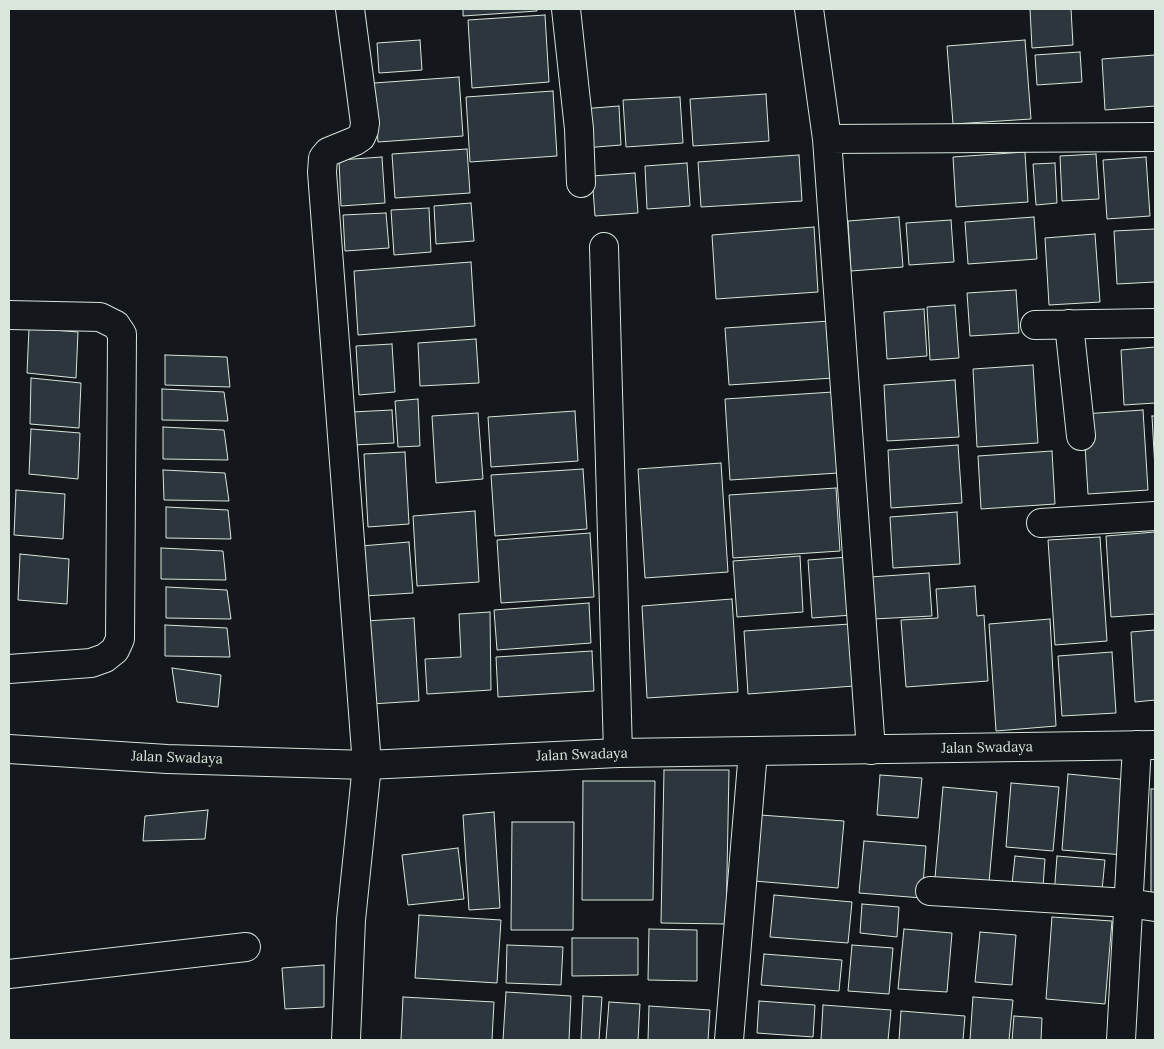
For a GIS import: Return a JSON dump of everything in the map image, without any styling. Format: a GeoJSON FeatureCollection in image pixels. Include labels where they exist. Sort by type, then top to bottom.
{"type":"FeatureCollection","features":[{"type":"Feature","properties":{"kind":"street"},"geometry":{"type":"LineString","coordinates":[[346,1040],[351,920],[367,765],[322,172],[323,158],[328,152],[355,141],[361,137],[364,130],[365,123],[350,9]]}},
{"type":"Feature","properties":{"kind":"street"},"geometry":{"type":"LineString","coordinates":[[566,9],[579,129],[581,184]]}},
{"type":"Feature","properties":{"kind":"street"},"geometry":{"type":"LineString","coordinates":[[809,9],[827,138],[871,750]]}},
{"type":"Feature","properties":{"kind":"street"},"geometry":{"type":"LineString","coordinates":[[827,138],[1155,137]]}},
{"type":"Feature","properties":{"kind":"street"},"geometry":{"type":"LineString","coordinates":[[604,247],[618,753]]}},
{"type":"Feature","properties":{"kind":"street"},"geometry":{"type":"LineString","coordinates":[[9,314],[100,317],[116,325],[122,334],[122,344],[120,639],[115,650],[105,658],[91,663],[9,669]]}},
{"type":"Feature","properties":{"kind":"street"},"geometry":{"type":"LineString","coordinates":[[1035,325],[1155,322]]}},
{"type":"Feature","properties":{"kind":"street"},"geometry":{"type":"LineString","coordinates":[[1069,324],[1081,436]]}},
{"type":"Feature","properties":{"kind":"street"},"geometry":{"type":"LineString","coordinates":[[1040,523],[1155,516]]}},
{"type":"Feature","properties":{"kind":"street"},"geometry":{"type":"LineString","coordinates":[[1121,1040],[1128,903],[1146,745]]}},
{"type":"Feature","properties":{"kind":"street","name":"Jalan Swadaya"},"geometry":{"type":"LineString","coordinates":[[9,750],[167,759],[367,765],[618,753],[1146,745]]}},
{"type":"Feature","properties":{"kind":"street"},"geometry":{"type":"LineString","coordinates":[[729,1040],[753,751]]}},
{"type":"Feature","properties":{"kind":"street"},"geometry":{"type":"LineString","coordinates":[[930,891],[1128,903],[1155,907]]}},
{"type":"Feature","properties":{"kind":"street"},"geometry":{"type":"LineString","coordinates":[[9,974],[246,947]]}},
{"type":"Feature","properties":{"kind":"building"},"geometry":{"type":"Polygon","coordinates":[[[463,9],[537,9],[537,11],[463,16],[463,9]]]}},
{"type":"Feature","properties":{"kind":"building"},"geometry":{"type":"Polygon","coordinates":[[[1030,9],[1071,9],[1073,45],[1032,48],[1030,9]]]}},
{"type":"Feature","properties":{"kind":"building"},"geometry":{"type":"Polygon","coordinates":[[[545,15],[549,82],[472,88],[468,20],[545,15]]]}},
{"type":"Feature","properties":{"kind":"building"},"geometry":{"type":"Polygon","coordinates":[[[420,40],[422,70],[379,73],[377,43],[420,40]]]}},
{"type":"Feature","properties":{"kind":"building"},"geometry":{"type":"Polygon","coordinates":[[[1025,40],[1031,119],[953,124],[947,46],[1025,40]]]}},
{"type":"Feature","properties":{"kind":"building"},"geometry":{"type":"Polygon","coordinates":[[[1080,52],[1082,82],[1037,85],[1035,55],[1080,52]]]}},
{"type":"Feature","properties":{"kind":"building"},"geometry":{"type":"Polygon","coordinates":[[[1155,55],[1155,106],[1105,110],[1102,59],[1155,55]]]}},
{"type":"Feature","properties":{"kind":"building"},"geometry":{"type":"Polygon","coordinates":[[[459,77],[463,136],[378,142],[374,83],[459,77]]]}},
{"type":"Feature","properties":{"kind":"building"},"geometry":{"type":"Polygon","coordinates":[[[553,91],[557,156],[470,162],[466,97],[553,91]]]}},
{"type":"Feature","properties":{"kind":"building"},"geometry":{"type":"Polygon","coordinates":[[[766,94],[769,141],[693,146],[690,99],[766,94]]]}},
{"type":"Feature","properties":{"kind":"building"},"geometry":{"type":"Polygon","coordinates":[[[680,97],[683,143],[626,147],[623,100],[680,97]]]}},
{"type":"Feature","properties":{"kind":"building"},"geometry":{"type":"Polygon","coordinates":[[[619,106],[621,145],[584,148],[581,109],[619,106]]]}},
{"type":"Feature","properties":{"kind":"building"},"geometry":{"type":"Polygon","coordinates":[[[467,149],[470,193],[395,198],[392,154],[467,149]]]}},
{"type":"Feature","properties":{"kind":"building"},"geometry":{"type":"Polygon","coordinates":[[[1025,152],[1028,202],[956,207],[953,157],[1025,152]]]}},
{"type":"Feature","properties":{"kind":"building"},"geometry":{"type":"Polygon","coordinates":[[[1096,154],[1099,199],[1062,201],[1060,156],[1096,154]]]}},
{"type":"Feature","properties":{"kind":"building"},"geometry":{"type":"Polygon","coordinates":[[[799,155],[802,201],[701,207],[698,162],[799,155]]]}},
{"type":"Feature","properties":{"kind":"building"},"geometry":{"type":"Polygon","coordinates":[[[382,157],[385,203],[341,206],[339,160],[382,157]]]}},
{"type":"Feature","properties":{"kind":"building"},"geometry":{"type":"Polygon","coordinates":[[[1146,157],[1150,216],[1107,219],[1103,160],[1146,157]]]}},
{"type":"Feature","properties":{"kind":"building"},"geometry":{"type":"Polygon","coordinates":[[[687,163],[690,206],[647,209],[645,166],[687,163]]]}},
{"type":"Feature","properties":{"kind":"building"},"geometry":{"type":"Polygon","coordinates":[[[1055,163],[1057,203],[1036,205],[1033,164],[1055,163]]]}},
{"type":"Feature","properties":{"kind":"building"},"geometry":{"type":"Polygon","coordinates":[[[635,173],[638,213],[595,216],[592,176],[635,173]]]}},
{"type":"Feature","properties":{"kind":"building"},"geometry":{"type":"Polygon","coordinates":[[[471,203],[474,241],[436,244],[434,206],[471,203]]]}},
{"type":"Feature","properties":{"kind":"building"},"geometry":{"type":"Polygon","coordinates":[[[429,208],[431,252],[394,255],[391,210],[429,208]]]}},
{"type":"Feature","properties":{"kind":"building"},"geometry":{"type":"Polygon","coordinates":[[[386,213],[389,248],[345,251],[343,215],[386,213]]]}},
{"type":"Feature","properties":{"kind":"building"},"geometry":{"type":"Polygon","coordinates":[[[899,217],[903,267],[851,271],[848,221],[899,217]]]}},
{"type":"Feature","properties":{"kind":"building"},"geometry":{"type":"Polygon","coordinates":[[[1034,217],[1037,259],[968,264],[965,222],[1034,217]]]}},
{"type":"Feature","properties":{"kind":"building"},"geometry":{"type":"Polygon","coordinates":[[[951,220],[954,262],[909,265],[906,223],[951,220]]]}},
{"type":"Feature","properties":{"kind":"building"},"geometry":{"type":"Polygon","coordinates":[[[814,227],[818,292],[716,299],[712,235],[814,227]]]}},
{"type":"Feature","properties":{"kind":"building"},"geometry":{"type":"Polygon","coordinates":[[[1155,229],[1155,282],[1117,284],[1114,231],[1155,229]]]}},
{"type":"Feature","properties":{"kind":"building"},"geometry":{"type":"Polygon","coordinates":[[[1095,234],[1100,302],[1049,305],[1045,238],[1095,234]]]}},
{"type":"Feature","properties":{"kind":"building"},"geometry":{"type":"Polygon","coordinates":[[[471,262],[475,326],[358,335],[354,271],[471,262]]]}},
{"type":"Feature","properties":{"kind":"building"},"geometry":{"type":"Polygon","coordinates":[[[1016,290],[1019,333],[970,336],[967,293],[1016,290]]]}},
{"type":"Feature","properties":{"kind":"building"},"geometry":{"type":"Polygon","coordinates":[[[955,305],[959,358],[930,360],[927,307],[955,305]]]}},
{"type":"Feature","properties":{"kind":"building"},"geometry":{"type":"Polygon","coordinates":[[[924,309],[927,356],[887,359],[884,312],[924,309]]]}},
{"type":"Feature","properties":{"kind":"building"},"geometry":{"type":"Polygon","coordinates":[[[830,321],[833,378],[729,385],[725,328],[830,321]]]}},
{"type":"Feature","properties":{"kind":"building"},"geometry":{"type":"Polygon","coordinates":[[[29,328],[78,332],[76,378],[27,373],[29,328]]]}},
{"type":"Feature","properties":{"kind":"building"},"geometry":{"type":"Polygon","coordinates":[[[476,339],[479,383],[420,386],[418,343],[476,339]]]}},
{"type":"Feature","properties":{"kind":"building"},"geometry":{"type":"Polygon","coordinates":[[[392,344],[395,392],[359,395],[356,346],[392,344]]]}},
{"type":"Feature","properties":{"kind":"building"},"geometry":{"type":"Polygon","coordinates":[[[1155,347],[1155,403],[1124,405],[1121,350],[1155,347]]]}},
{"type":"Feature","properties":{"kind":"building"},"geometry":{"type":"Polygon","coordinates":[[[165,355],[227,357],[230,387],[165,385],[165,355]]]}},
{"type":"Feature","properties":{"kind":"building"},"geometry":{"type":"Polygon","coordinates":[[[1033,365],[1038,443],[977,447],[973,369],[1033,365]]]}},
{"type":"Feature","properties":{"kind":"building"},"geometry":{"type":"Polygon","coordinates":[[[31,378],[81,383],[79,428],[30,424],[31,378]]]}},
{"type":"Feature","properties":{"kind":"building"},"geometry":{"type":"Polygon","coordinates":[[[955,380],[959,437],[887,441],[884,385],[955,380]]]}},
{"type":"Feature","properties":{"kind":"building"},"geometry":{"type":"Polygon","coordinates":[[[162,389],[224,392],[228,421],[162,420],[162,389]]]}},
{"type":"Feature","properties":{"kind":"building"},"geometry":{"type":"Polygon","coordinates":[[[833,392],[838,473],[730,480],[725,399],[833,392]]]}},
{"type":"Feature","properties":{"kind":"building"},"geometry":{"type":"Polygon","coordinates":[[[418,399],[420,446],[398,447],[395,401],[418,399]]]}},
{"type":"Feature","properties":{"kind":"building"},"geometry":{"type":"Polygon","coordinates":[[[392,410],[394,443],[354,445],[352,412],[392,410]]]}},
{"type":"Feature","properties":{"kind":"building"},"geometry":{"type":"Polygon","coordinates":[[[1143,410],[1148,490],[1088,494],[1083,414],[1143,410]]]}},
{"type":"Feature","properties":{"kind":"building"},"geometry":{"type":"Polygon","coordinates":[[[575,411],[578,461],[491,467],[488,417],[575,411]]]}},
{"type":"Feature","properties":{"kind":"building"},"geometry":{"type":"Polygon","coordinates":[[[478,413],[483,479],[436,483],[432,416],[478,413]]]}},
{"type":"Feature","properties":{"kind":"building"},"geometry":{"type":"Polygon","coordinates":[[[1152,416],[1155,416],[1155,469],[1152,416]]]}},
{"type":"Feature","properties":{"kind":"building"},"geometry":{"type":"Polygon","coordinates":[[[163,427],[224,430],[228,460],[163,459],[163,427]]]}},
{"type":"Feature","properties":{"kind":"building"},"geometry":{"type":"Polygon","coordinates":[[[31,429],[80,433],[78,479],[29,474],[31,429]]]}},
{"type":"Feature","properties":{"kind":"building"},"geometry":{"type":"Polygon","coordinates":[[[958,445],[962,503],[891,508],[888,450],[958,445]]]}},
{"type":"Feature","properties":{"kind":"building"},"geometry":{"type":"Polygon","coordinates":[[[1052,451],[1055,504],[981,509],[978,456],[1052,451]]]}},
{"type":"Feature","properties":{"kind":"building"},"geometry":{"type":"Polygon","coordinates":[[[405,452],[409,524],[368,527],[364,454],[405,452]]]}},
{"type":"Feature","properties":{"kind":"building"},"geometry":{"type":"Polygon","coordinates":[[[721,463],[728,572],[645,578],[638,469],[721,463]]]}},
{"type":"Feature","properties":{"kind":"building"},"geometry":{"type":"Polygon","coordinates":[[[583,469],[587,529],[495,536],[491,475],[583,469]]]}},
{"type":"Feature","properties":{"kind":"building"},"geometry":{"type":"Polygon","coordinates":[[[163,470],[225,473],[229,501],[164,500],[163,470]]]}},
{"type":"Feature","properties":{"kind":"building"},"geometry":{"type":"Polygon","coordinates":[[[836,488],[840,551],[733,558],[729,495],[836,488]]]}},
{"type":"Feature","properties":{"kind":"building"},"geometry":{"type":"Polygon","coordinates":[[[16,490],[65,494],[63,539],[14,535],[16,490]]]}},
{"type":"Feature","properties":{"kind":"building"},"geometry":{"type":"Polygon","coordinates":[[[166,507],[228,510],[231,539],[166,538],[166,507]]]}},
{"type":"Feature","properties":{"kind":"building"},"geometry":{"type":"Polygon","coordinates":[[[475,511],[479,582],[417,586],[413,516],[475,511]]]}},
{"type":"Feature","properties":{"kind":"building"},"geometry":{"type":"Polygon","coordinates":[[[957,512],[960,564],[893,568],[890,517],[957,512]]]}},
{"type":"Feature","properties":{"kind":"building"},"geometry":{"type":"Polygon","coordinates":[[[1155,532],[1155,614],[1111,617],[1106,536],[1155,532]]]}},
{"type":"Feature","properties":{"kind":"building"},"geometry":{"type":"Polygon","coordinates":[[[590,533],[594,597],[501,603],[497,540],[590,533]]]}},
{"type":"Feature","properties":{"kind":"building"},"geometry":{"type":"Polygon","coordinates":[[[1100,537],[1107,641],[1055,645],[1048,540],[1100,537]]]}},
{"type":"Feature","properties":{"kind":"building"},"geometry":{"type":"Polygon","coordinates":[[[409,542],[413,593],[364,596],[361,546],[409,542]]]}},
{"type":"Feature","properties":{"kind":"building"},"geometry":{"type":"Polygon","coordinates":[[[161,548],[223,551],[226,580],[161,579],[161,548]]]}},
{"type":"Feature","properties":{"kind":"building"},"geometry":{"type":"Polygon","coordinates":[[[20,554],[69,559],[67,604],[18,600],[20,554]]]}},
{"type":"Feature","properties":{"kind":"building"},"geometry":{"type":"Polygon","coordinates":[[[800,556],[803,612],[737,617],[733,561],[800,556]]]}},
{"type":"Feature","properties":{"kind":"building"},"geometry":{"type":"Polygon","coordinates":[[[849,557],[852,615],[812,618],[808,560],[849,557]]]}},
{"type":"Feature","properties":{"kind":"building"},"geometry":{"type":"Polygon","coordinates":[[[929,573],[932,616],[873,619],[870,577],[929,573]]]}},
{"type":"Feature","properties":{"kind":"building"},"geometry":{"type":"Polygon","coordinates":[[[975,586],[977,616],[984,615],[988,681],[906,687],[901,620],[938,618],[936,589],[975,586]]]}},
{"type":"Feature","properties":{"kind":"building"},"geometry":{"type":"Polygon","coordinates":[[[166,587],[227,590],[231,619],[166,618],[166,587]]]}},
{"type":"Feature","properties":{"kind":"building"},"geometry":{"type":"Polygon","coordinates":[[[732,599],[738,692],[647,698],[642,606],[732,599]]]}},
{"type":"Feature","properties":{"kind":"building"},"geometry":{"type":"Polygon","coordinates":[[[589,603],[591,643],[497,650],[494,610],[589,603]]]}},
{"type":"Feature","properties":{"kind":"building"},"geometry":{"type":"Polygon","coordinates":[[[490,612],[491,690],[427,694],[425,659],[461,657],[459,614],[490,612]]]}},
{"type":"Feature","properties":{"kind":"building"},"geometry":{"type":"Polygon","coordinates":[[[414,618],[419,701],[371,704],[366,621],[414,618]]]}},
{"type":"Feature","properties":{"kind":"building"},"geometry":{"type":"Polygon","coordinates":[[[1050,619],[1056,726],[996,731],[989,624],[1050,619]]]}},
{"type":"Feature","properties":{"kind":"building"},"geometry":{"type":"Polygon","coordinates":[[[850,624],[854,686],[748,694],[744,631],[850,624]]]}},
{"type":"Feature","properties":{"kind":"building"},"geometry":{"type":"Polygon","coordinates":[[[165,625],[227,628],[230,657],[165,656],[165,625]]]}},
{"type":"Feature","properties":{"kind":"building"},"geometry":{"type":"Polygon","coordinates":[[[1155,630],[1155,700],[1135,702],[1131,632],[1155,630]]]}},
{"type":"Feature","properties":{"kind":"building"},"geometry":{"type":"Polygon","coordinates":[[[592,651],[594,691],[498,697],[496,657],[592,651]]]}},
{"type":"Feature","properties":{"kind":"building"},"geometry":{"type":"Polygon","coordinates":[[[1112,652],[1116,713],[1062,716],[1058,656],[1112,652]]]}},
{"type":"Feature","properties":{"kind":"building"},"geometry":{"type":"Polygon","coordinates":[[[172,668],[221,675],[218,707],[177,702],[172,668]]]}},
{"type":"Feature","properties":{"kind":"building"},"geometry":{"type":"Polygon","coordinates":[[[664,770],[729,770],[726,924],[661,923],[664,770]]]}},
{"type":"Feature","properties":{"kind":"building"},"geometry":{"type":"Polygon","coordinates":[[[1068,774],[1130,780],[1124,855],[1062,850],[1068,774]]]}},
{"type":"Feature","properties":{"kind":"building"},"geometry":{"type":"Polygon","coordinates":[[[880,775],[922,778],[918,818],[877,815],[880,775]]]}},
{"type":"Feature","properties":{"kind":"building"},"geometry":{"type":"Polygon","coordinates":[[[583,781],[655,781],[653,900],[582,900],[583,781]]]}},
{"type":"Feature","properties":{"kind":"building"},"geometry":{"type":"Polygon","coordinates":[[[1011,783],[1059,787],[1053,851],[1006,847],[1011,783]]]}},
{"type":"Feature","properties":{"kind":"building"},"geometry":{"type":"Polygon","coordinates":[[[943,787],[997,792],[988,894],[934,889],[943,787]]]}},
{"type":"Feature","properties":{"kind":"building"},"geometry":{"type":"Polygon","coordinates":[[[1151,789],[1155,789],[1155,900],[1151,900],[1151,789]]]}},
{"type":"Feature","properties":{"kind":"building"},"geometry":{"type":"Polygon","coordinates":[[[208,810],[205,839],[143,841],[145,816],[208,810]]]}},
{"type":"Feature","properties":{"kind":"building"},"geometry":{"type":"Polygon","coordinates":[[[494,812],[500,908],[469,910],[463,815],[494,812]]]}},
{"type":"Feature","properties":{"kind":"building"},"geometry":{"type":"Polygon","coordinates":[[[760,815],[844,821],[838,888],[754,881],[760,815]]]}},
{"type":"Feature","properties":{"kind":"building"},"geometry":{"type":"Polygon","coordinates":[[[512,822],[574,822],[573,930],[511,930],[512,822]]]}},
{"type":"Feature","properties":{"kind":"building"},"geometry":{"type":"Polygon","coordinates":[[[864,841],[926,846],[922,898],[859,893],[864,841]]]}},
{"type":"Feature","properties":{"kind":"building"},"geometry":{"type":"Polygon","coordinates":[[[458,848],[464,899],[408,905],[402,855],[458,848]]]}},
{"type":"Feature","properties":{"kind":"building"},"geometry":{"type":"Polygon","coordinates":[[[1015,856],[1045,859],[1043,887],[1012,884],[1015,856]]]}},
{"type":"Feature","properties":{"kind":"building"},"geometry":{"type":"Polygon","coordinates":[[[1057,856],[1105,860],[1101,900],[1054,896],[1057,856]]]}},
{"type":"Feature","properties":{"kind":"building"},"geometry":{"type":"Polygon","coordinates":[[[774,895],[852,902],[848,943],[770,937],[774,895]]]}},
{"type":"Feature","properties":{"kind":"building"},"geometry":{"type":"Polygon","coordinates":[[[862,904],[899,907],[897,937],[860,933],[862,904]]]}},
{"type":"Feature","properties":{"kind":"building"},"geometry":{"type":"Polygon","coordinates":[[[419,915],[501,920],[497,983],[415,978],[419,915]]]}},
{"type":"Feature","properties":{"kind":"building"},"geometry":{"type":"Polygon","coordinates":[[[1052,917],[1112,921],[1105,1004],[1046,999],[1052,917]]]}},
{"type":"Feature","properties":{"kind":"building"},"geometry":{"type":"Polygon","coordinates":[[[649,929],[697,930],[697,981],[648,980],[649,929]]]}},
{"type":"Feature","properties":{"kind":"building"},"geometry":{"type":"Polygon","coordinates":[[[904,929],[952,933],[947,992],[898,989],[904,929]]]}},
{"type":"Feature","properties":{"kind":"building"},"geometry":{"type":"Polygon","coordinates":[[[980,932],[1016,935],[1012,985],[975,982],[980,932]]]}},
{"type":"Feature","properties":{"kind":"building"},"geometry":{"type":"Polygon","coordinates":[[[572,938],[638,938],[638,975],[572,976],[572,938]]]}},
{"type":"Feature","properties":{"kind":"building"},"geometry":{"type":"Polygon","coordinates":[[[507,945],[563,947],[561,985],[506,983],[507,945]]]}},
{"type":"Feature","properties":{"kind":"building"},"geometry":{"type":"Polygon","coordinates":[[[852,945],[893,948],[889,994],[848,991],[852,945]]]}},
{"type":"Feature","properties":{"kind":"building"},"geometry":{"type":"Polygon","coordinates":[[[764,954],[842,960],[839,991],[761,985],[764,954]]]}},
{"type":"Feature","properties":{"kind":"building"},"geometry":{"type":"Polygon","coordinates":[[[324,965],[324,1007],[285,1009],[282,968],[324,965]]]}},
{"type":"Feature","properties":{"kind":"building"},"geometry":{"type":"Polygon","coordinates":[[[506,992],[571,996],[569,1040],[503,1040],[506,992]]]}},
{"type":"Feature","properties":{"kind":"building"},"geometry":{"type":"Polygon","coordinates":[[[583,996],[602,997],[599,1040],[581,1040],[583,996]]]}},
{"type":"Feature","properties":{"kind":"building"},"geometry":{"type":"Polygon","coordinates":[[[403,997],[494,1002],[492,1040],[401,1040],[403,997]]]}},
{"type":"Feature","properties":{"kind":"building"},"geometry":{"type":"Polygon","coordinates":[[[973,997],[1013,1000],[1009,1040],[970,1040],[973,997]]]}},
{"type":"Feature","properties":{"kind":"building"},"geometry":{"type":"Polygon","coordinates":[[[759,1001],[815,1005],[813,1037],[757,1033],[759,1001]]]}},
{"type":"Feature","properties":{"kind":"building"},"geometry":{"type":"Polygon","coordinates":[[[609,1002],[640,1004],[638,1040],[606,1040],[609,1002]]]}},
{"type":"Feature","properties":{"kind":"building"},"geometry":{"type":"Polygon","coordinates":[[[823,1005],[891,1010],[888,1040],[821,1040],[823,1005]]]}},
{"type":"Feature","properties":{"kind":"building"},"geometry":{"type":"Polygon","coordinates":[[[649,1006],[710,1010],[708,1040],[648,1040],[649,1006]]]}},
{"type":"Feature","properties":{"kind":"building"},"geometry":{"type":"Polygon","coordinates":[[[901,1011],[965,1016],[963,1040],[899,1040],[901,1011]]]}},
{"type":"Feature","properties":{"kind":"building"},"geometry":{"type":"Polygon","coordinates":[[[1014,1016],[1042,1018],[1041,1040],[1012,1040],[1014,1016]]]}}]}
